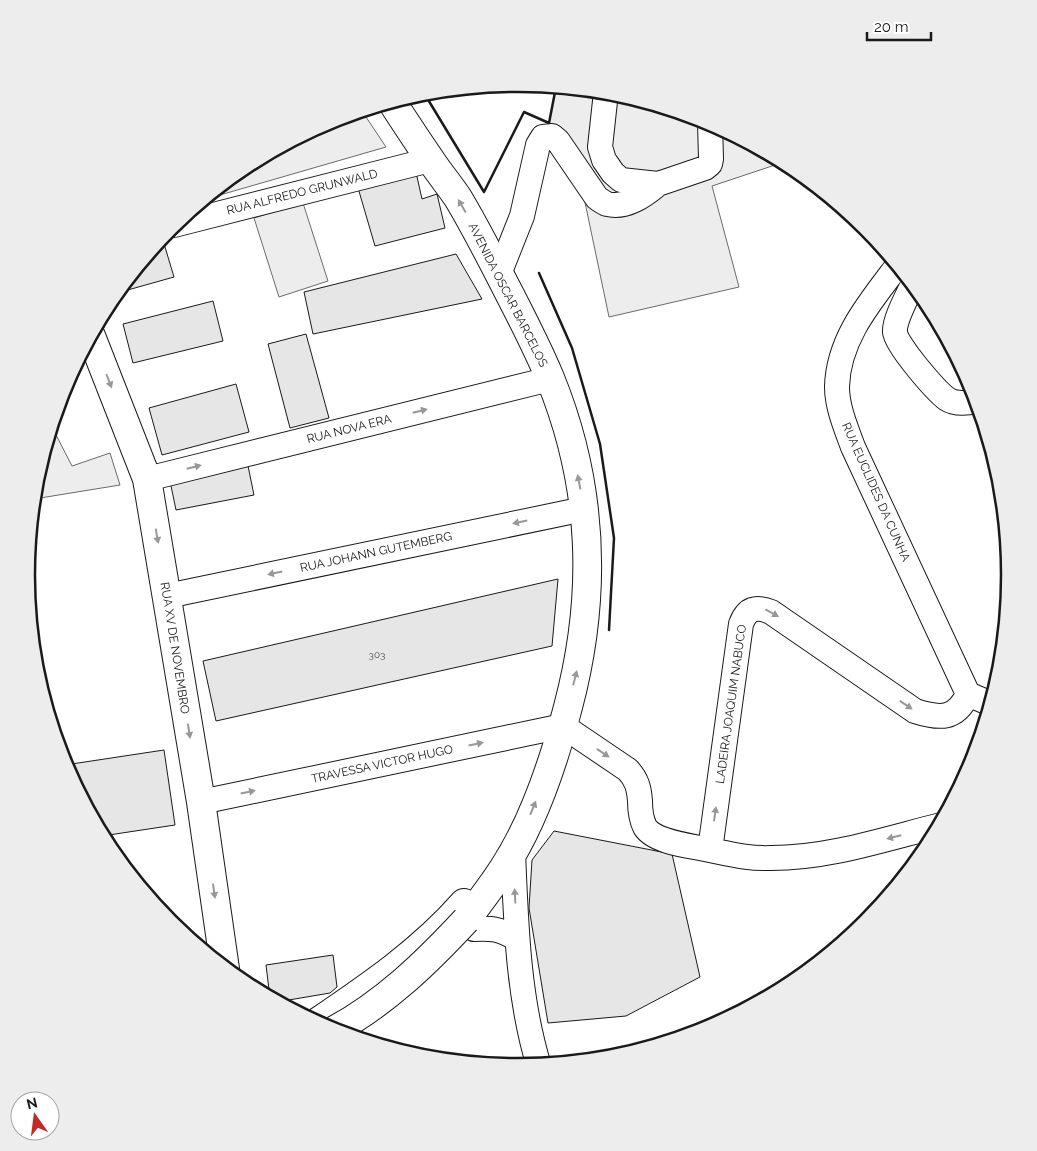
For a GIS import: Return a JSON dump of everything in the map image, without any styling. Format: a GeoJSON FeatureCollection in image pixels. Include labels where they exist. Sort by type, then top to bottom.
{"type":"FeatureCollection","features":[{"type":"Feature","properties":{"kind":"main road","name":"AVENIDA OSCAR BARCELOS"},"geometry":{"type":"LineString","coordinates":[[396,107],[457,198],[500,274],[528,329],[550,379],[566,424],[584,509],[588,555],[587,609],[577,672],[563,726],[543,783],[508,861],[470,924]]}},
{"type":"Feature","properties":{"kind":"main road","name":"RUA XV DE NOVEMBRO"},"geometry":{"type":"LineString","coordinates":[[94,345],[147,479],[201,802],[224,959]]}},
{"type":"Feature","properties":{"kind":"main road"},"geometry":{"type":"LineString","coordinates":[[337,1019],[449,920],[475,890],[508,861]]}},
{"type":"Feature","properties":{"kind":"main road"},"geometry":{"type":"LineString","coordinates":[[337,1019],[345,1025],[400,985],[470,924]]}},
{"type":"Feature","properties":{"kind":"main road"},"geometry":{"type":"LineString","coordinates":[[356,1030],[396,1003],[436,969],[470,924]]}},
{"type":"Feature","properties":{"kind":"main road"},"geometry":{"type":"LineString","coordinates":[[337,1019],[396,1003]]}},
{"type":"Feature","properties":{"kind":"street"},"geometry":{"type":"LineString","coordinates":[[605,100],[600,147],[604,160],[620,180],[658,184]]}},
{"type":"Feature","properties":{"kind":"street"},"geometry":{"type":"LineString","coordinates":[[500,274],[522,216],[538,144],[543,137],[552,136],[558,141],[597,198],[607,204],[622,205],[643,196],[658,184],[705,168],[710,164],[710,132]]}},
{"type":"Feature","properties":{"kind":"street","name":"RUA ALFREDO GRUNWALD"},"geometry":{"type":"LineString","coordinates":[[191,221],[430,160]]}},
{"type":"Feature","properties":{"kind":"street","name":"RUA EUCLIDES DA CUNHA"},"geometry":{"type":"LineString","coordinates":[[894,271],[864,310],[849,336],[840,361],[837,389],[843,418],[853,447],[968,694]]}},
{"type":"Feature","properties":{"kind":"street"},"geometry":{"type":"LineString","coordinates":[[910,292],[896,323],[895,331],[898,340],[926,378],[948,400],[970,403]]}},
{"type":"Feature","properties":{"kind":"street","name":"RUA NOVA ERA"},"geometry":{"type":"LineString","coordinates":[[147,479],[550,379]]}},
{"type":"Feature","properties":{"kind":"street","name":"RUA JOHANN GUTEMBERG"},"geometry":{"type":"LineString","coordinates":[[167,596],[584,509]]}},
{"type":"Feature","properties":{"kind":"street","name":"LADEIRA JOAQUIM NABUCO"},"geometry":{"type":"LineString","coordinates":[[710,850],[741,624],[744,615],[751,610],[761,608],[771,612],[915,711],[929,716],[952,713],[962,705],[968,694]]}},
{"type":"Feature","properties":{"kind":"street"},"geometry":{"type":"LineString","coordinates":[[968,694],[986,701]]}},
{"type":"Feature","properties":{"kind":"street"},"geometry":{"type":"LineString","coordinates":[[563,726],[628,770],[635,778],[639,787],[641,816],[646,829],[656,837],[670,842],[752,858],[812,856],[931,827]]}},
{"type":"Feature","properties":{"kind":"street","name":"TRAVESSA VICTOR HUGO"},"geometry":{"type":"LineString","coordinates":[[201,802],[563,726]]}},
{"type":"Feature","properties":{"kind":"street"},"geometry":{"type":"LineString","coordinates":[[508,861],[517,939],[537,1058]]}},
{"type":"Feature","properties":{"kind":"street"},"geometry":{"type":"LineString","coordinates":[[470,924],[504,931],[517,939]]}},
{"type":"Feature","properties":{"kind":"shaded area"},"geometry":{"type":"Polygon","coordinates":[[[555,93],[613,101],[644,108],[704,129],[774,165],[712,186],[739,287],[609,317],[582,188],[584,176],[549,123],[555,93]]]}},
{"type":"Feature","properties":{"kind":"shaded area"},"geometry":{"type":"Polygon","coordinates":[[[366,117],[386,147],[221,195],[250,173],[305,142],[366,117]]]}},
{"type":"Feature","properties":{"kind":"shaded area"},"geometry":{"type":"Polygon","coordinates":[[[303,203],[328,281],[279,297],[254,218],[303,203]]]}},
{"type":"Feature","properties":{"kind":"shaded area"},"geometry":{"type":"Polygon","coordinates":[[[56,435],[72,466],[110,453],[120,485],[41,498],[56,435]]]}},
{"type":"Feature","properties":{"kind":"building"},"geometry":{"type":"Polygon","coordinates":[[[415,168],[422,199],[437,194],[445,228],[375,246],[356,181],[415,168]]]}},
{"type":"Feature","properties":{"kind":"building"},"geometry":{"type":"Polygon","coordinates":[[[165,247],[174,277],[129,290],[165,247]]]}},
{"type":"Feature","properties":{"kind":"building"},"geometry":{"type":"Polygon","coordinates":[[[456,254],[482,299],[313,334],[304,292],[456,254]]]}},
{"type":"Feature","properties":{"kind":"building"},"geometry":{"type":"Polygon","coordinates":[[[213,301],[223,341],[133,363],[123,324],[213,301]]]}},
{"type":"Feature","properties":{"kind":"building"},"geometry":{"type":"Polygon","coordinates":[[[306,334],[329,418],[290,428],[268,344],[306,334]]]}},
{"type":"Feature","properties":{"kind":"building"},"geometry":{"type":"Polygon","coordinates":[[[236,384],[249,432],[162,455],[149,408],[236,384]]]}},
{"type":"Feature","properties":{"kind":"building"},"geometry":{"type":"Polygon","coordinates":[[[248,466],[254,495],[176,510],[170,481],[248,466]]]}},
{"type":"Feature","properties":{"kind":"building"},"geometry":{"type":"Polygon","coordinates":[[[558,579],[552,646],[216,721],[203,661],[558,579]]]}},
{"type":"Feature","properties":{"kind":"building"},"geometry":{"type":"Polygon","coordinates":[[[164,750],[175,825],[111,835],[73,764],[164,750]]]}},
{"type":"Feature","properties":{"kind":"building"},"geometry":{"type":"Polygon","coordinates":[[[554,831],[672,854],[700,977],[626,1016],[548,1023],[529,908],[532,860],[554,831]]]}},
{"type":"Feature","properties":{"kind":"building"},"geometry":{"type":"Polygon","coordinates":[[[333,955],[337,987],[330,993],[288,1000],[269,989],[266,965],[333,955]]]}},
{"type":"Feature","properties":{"kind":"wall"},"geometry":{"type":"LineString","coordinates":[[428,100],[484,192],[524,112],[549,123],[555,93]]}},
{"type":"Feature","properties":{"kind":"wall"},"geometry":{"type":"LineString","coordinates":[[539,273],[572,348],[600,444],[614,538],[609,630]]}}]}
